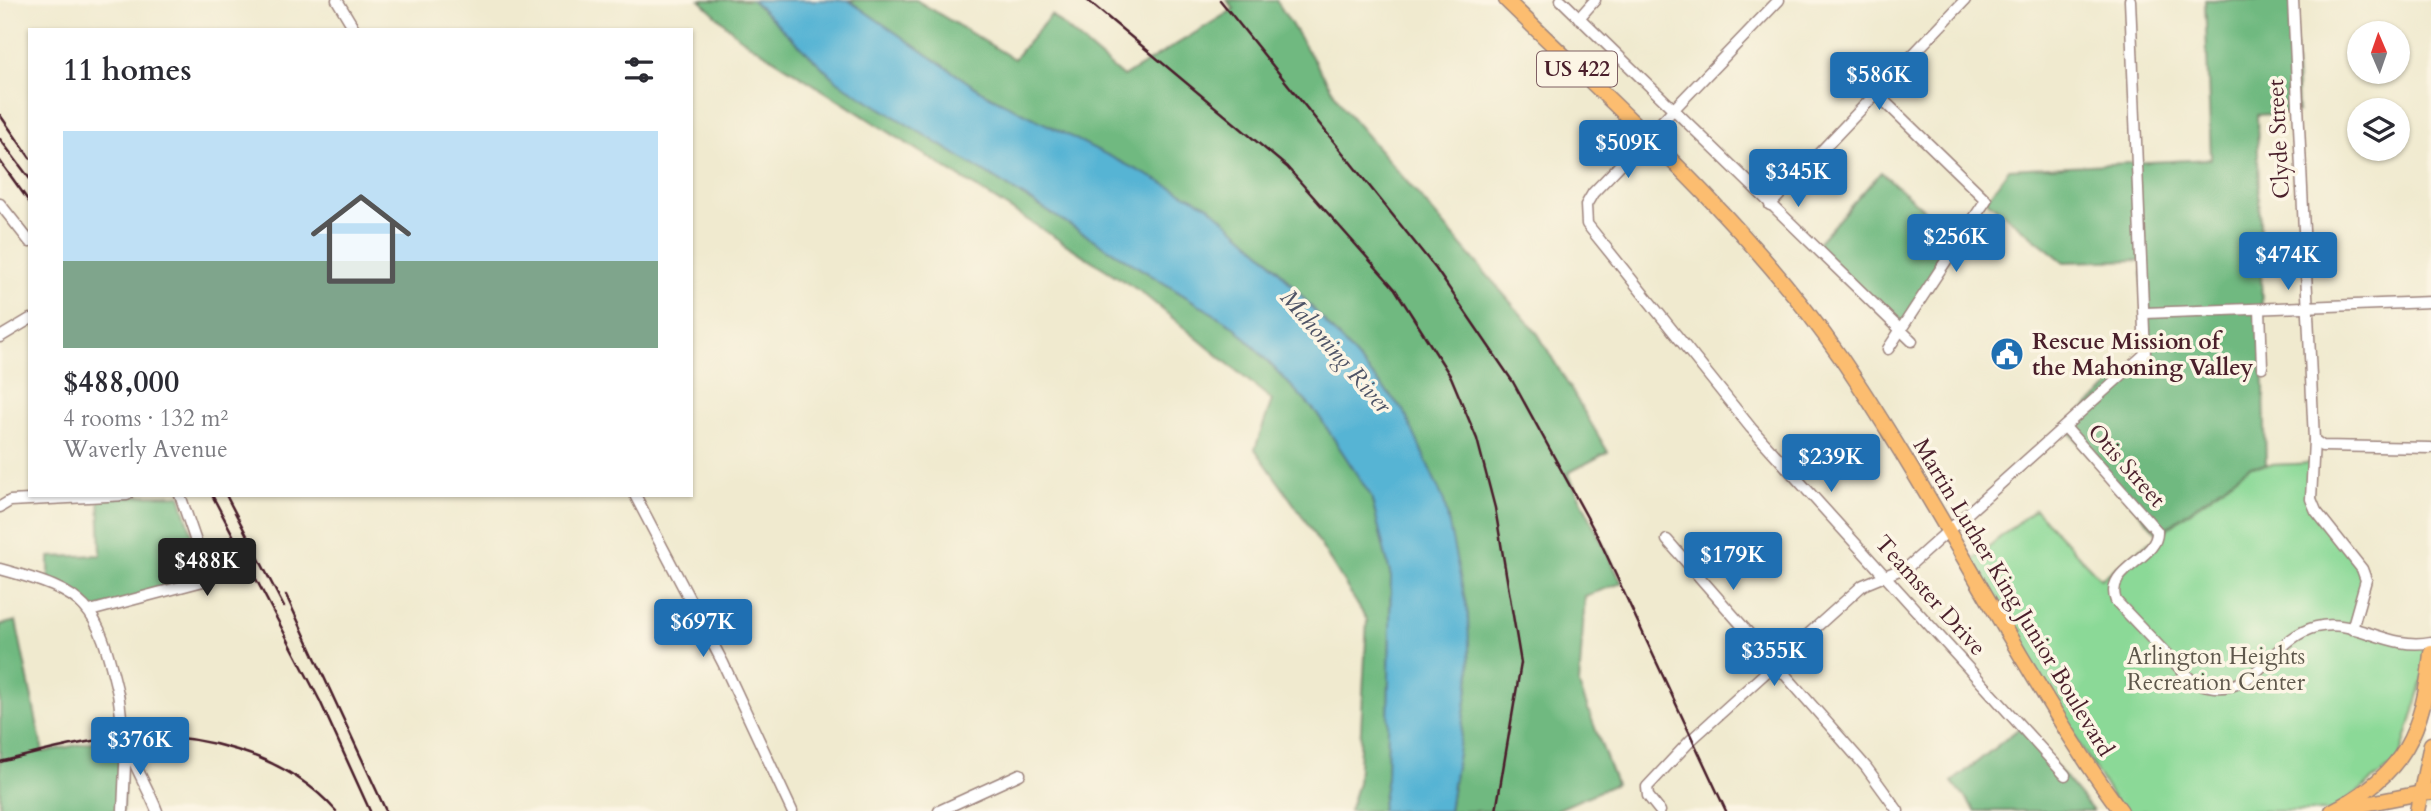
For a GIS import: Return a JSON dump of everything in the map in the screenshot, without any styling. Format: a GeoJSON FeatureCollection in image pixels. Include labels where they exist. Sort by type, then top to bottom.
{"type":"FeatureCollection","features":[{"type":"Feature","properties":{"kind":"main road","name":"Martin Luther King Junior Boulevard"},"geometry":{"type":"LineString","coordinates":[[1506,0],[1648,136],[1728,218],[1812,318],[1870,402],[2073,743],[2122,811]]}},
{"type":"Feature","properties":{"kind":"main road"},"geometry":{"type":"LineString","coordinates":[[2334,811],[2365,793],[2399,761],[2423,712],[2431,653]]}},
{"type":"Feature","properties":{"kind":"main road"},"geometry":{"type":"LineString","coordinates":[[2417,811],[2426,793],[2431,744]]}},
{"type":"Feature","properties":{"kind":"main road"},"geometry":{"type":"LineString","coordinates":[[2334,811],[2426,793]]}},
{"type":"Feature","properties":{"kind":"street"},"geometry":{"type":"LineString","coordinates":[[337,0],[354,28]]}},
{"type":"Feature","properties":{"kind":"street"},"geometry":{"type":"LineString","coordinates":[[1561,0],[1912,341]]}},
{"type":"Feature","properties":{"kind":"street"},"geometry":{"type":"LineString","coordinates":[[1579,18],[1595,0]]}},
{"type":"Feature","properties":{"kind":"street"},"geometry":{"type":"LineString","coordinates":[[1648,136],[1779,0]]}},
{"type":"Feature","properties":{"kind":"street"},"geometry":{"type":"LineString","coordinates":[[1770,205],[1965,0]]}},
{"type":"Feature","properties":{"kind":"street"},"geometry":{"type":"LineString","coordinates":[[1660,811],[1647,793],[1650,781],[1691,740],[1863,585],[1909,566],[2145,354],[2130,0]]}},
{"type":"Feature","properties":{"kind":"street","name":"Clyde Street"},"geometry":{"type":"LineString","coordinates":[[2293,0],[2315,442],[2311,499],[2316,511],[2362,569],[2366,580],[2352,629]]}},
{"type":"Feature","properties":{"kind":"street"},"geometry":{"type":"LineString","coordinates":[[1876,93],[1986,200],[1888,349]]}},
{"type":"Feature","properties":{"kind":"street","name":"Teamster Drive"},"geometry":{"type":"LineString","coordinates":[[1648,136],[1593,193],[1585,212],[1590,230],[1697,364],[1777,458],[2065,775]]}},
{"type":"Feature","properties":{"kind":"street"},"geometry":{"type":"LineString","coordinates":[[0,204],[28,239]]}},
{"type":"Feature","properties":{"kind":"street"},"geometry":{"type":"LineString","coordinates":[[2145,313],[2431,302]]}},
{"type":"Feature","properties":{"kind":"street"},"geometry":{"type":"LineString","coordinates":[[2260,309],[2262,367]]}},
{"type":"Feature","properties":{"kind":"street"},"geometry":{"type":"LineString","coordinates":[[0,337],[28,320]]}},
{"type":"Feature","properties":{"kind":"street","name":"Otis Street"},"geometry":{"type":"LineString","coordinates":[[2065,427],[2157,531],[2156,541],[2117,579],[2113,593],[2116,601],[2192,681],[2209,687],[2233,685],[2250,677],[2307,630],[2331,624],[2404,645],[2431,642]]}},
{"type":"Feature","properties":{"kind":"street"},"geometry":{"type":"LineString","coordinates":[[2315,442],[2431,448]]}},
{"type":"Feature","properties":{"kind":"street"},"geometry":{"type":"LineString","coordinates":[[0,507],[10,501],[88,497]]}},
{"type":"Feature","properties":{"kind":"street"},"geometry":{"type":"LineString","coordinates":[[90,611],[203,582],[206,574],[204,565],[181,497]]}},
{"type":"Feature","properties":{"kind":"street"},"geometry":{"type":"LineString","coordinates":[[636,497],[666,548],[792,811]]}},
{"type":"Feature","properties":{"kind":"street"},"geometry":{"type":"LineString","coordinates":[[1667,540],[1866,767],[1898,811]]}},
{"type":"Feature","properties":{"kind":"street"},"geometry":{"type":"LineString","coordinates":[[0,569],[49,582],[79,598],[90,611],[100,631],[126,742],[158,811]]}},
{"type":"Feature","properties":{"kind":"street"},"geometry":{"type":"LineString","coordinates":[[123,811],[126,742]]}},
{"type":"Feature","properties":{"kind":"street"},"geometry":{"type":"LineString","coordinates":[[940,811],[1020,774]]}},
{"type":"Feature","properties":{"kind":"green space"},"geometry":{"type":"Polygon","coordinates":[[[700,0],[752,0],[837,81],[1235,327],[1317,413],[1371,496],[1391,577],[1387,777],[1381,811],[1349,811],[1358,783],[1367,620],[1303,517],[1255,449],[1272,400],[1141,292],[739,37],[700,0]]]}},
{"type":"Feature","properties":{"kind":"green space"},"geometry":{"type":"Polygon","coordinates":[[[848,0],[916,0],[1014,59],[1051,15],[1123,77],[1234,9],[1227,0],[1276,0],[1345,110],[1538,334],[1608,452],[1568,473],[1622,583],[1585,596],[1579,685],[1616,784],[1554,811],[1449,811],[1470,675],[1404,411],[1266,256],[1209,207],[982,92],[848,0]]]}},
{"type":"Feature","properties":{"kind":"green space"},"geometry":{"type":"Polygon","coordinates":[[[2205,0],[2293,0],[2298,112],[2257,115],[2266,465],[2250,466],[2158,534],[2065,427],[2145,354],[2142,260],[2064,262],[1986,200],[2009,169],[2211,159],[2205,0]]]}},
{"type":"Feature","properties":{"kind":"green space"},"geometry":{"type":"Polygon","coordinates":[[[1881,172],[1959,240],[1901,330],[1815,246],[1881,172]]]}},
{"type":"Feature","properties":{"kind":"green space","name":"Arlington Heights Recreation Center"},"geometry":{"type":"Polygon","coordinates":[[[2313,463],[2311,499],[2366,580],[2352,629],[2424,643],[2431,653],[2399,761],[2332,811],[2121,811],[1967,564],[2035,509],[2101,579],[2250,466],[2313,463]]]}},
{"type":"Feature","properties":{"kind":"green space"},"geometry":{"type":"Polygon","coordinates":[[[99,497],[181,497],[205,578],[90,611],[49,582],[49,557],[101,555],[99,497]]]}},
{"type":"Feature","properties":{"kind":"green space"},"geometry":{"type":"Polygon","coordinates":[[[16,621],[43,752],[125,735],[123,811],[0,811],[0,625],[16,621]]]}},
{"type":"Feature","properties":{"kind":"green space"},"geometry":{"type":"Polygon","coordinates":[[[2022,726],[2093,811],[1976,811],[1952,782],[2022,726]]]}},
{"type":"Feature","properties":{"kind":"water","name":"Mahoning River"},"geometry":{"type":"Polygon","coordinates":[[[752,0],[848,0],[982,92],[1209,206],[1266,256],[1404,411],[1444,501],[1468,614],[1470,675],[1449,811],[1381,811],[1387,777],[1391,577],[1371,496],[1317,413],[1235,327],[837,81],[752,0]]]}},
{"type":"Feature","properties":{"kind":"railway"},"geometry":{"type":"LineString","coordinates":[[1087,0],[1287,167],[1395,289],[1451,377],[1477,439],[1495,508],[1521,663],[1496,811]]}},
{"type":"Feature","properties":{"kind":"railway"},"geometry":{"type":"LineString","coordinates":[[1220,0],[1436,269],[1513,382],[1599,539],[1726,811]]}},
{"type":"Feature","properties":{"kind":"railway"},"geometry":{"type":"LineString","coordinates":[[0,115],[28,155]]}},
{"type":"Feature","properties":{"kind":"railway"},"geometry":{"type":"LineString","coordinates":[[0,139],[28,176]]}},
{"type":"Feature","properties":{"kind":"railway"},"geometry":{"type":"LineString","coordinates":[[0,161],[28,200]]}},
{"type":"Feature","properties":{"kind":"railway"},"geometry":{"type":"LineString","coordinates":[[213,497],[320,701],[370,811]]}},
{"type":"Feature","properties":{"kind":"railway"},"geometry":{"type":"LineString","coordinates":[[227,497],[284,607]]}},
{"type":"Feature","properties":{"kind":"railway"},"geometry":{"type":"LineString","coordinates":[[286,595],[386,811]]}},
{"type":"Feature","properties":{"kind":"railway"},"geometry":{"type":"LineString","coordinates":[[0,762],[90,742],[146,736],[175,737],[237,750],[265,760],[303,781],[336,811]]}},
{"type":"Feature","properties":{"kind":"place","name":"Rescue Mission of the Mahoning Valley"},"geometry":{"type":"Point","coordinates":[2007,354]}}]}
